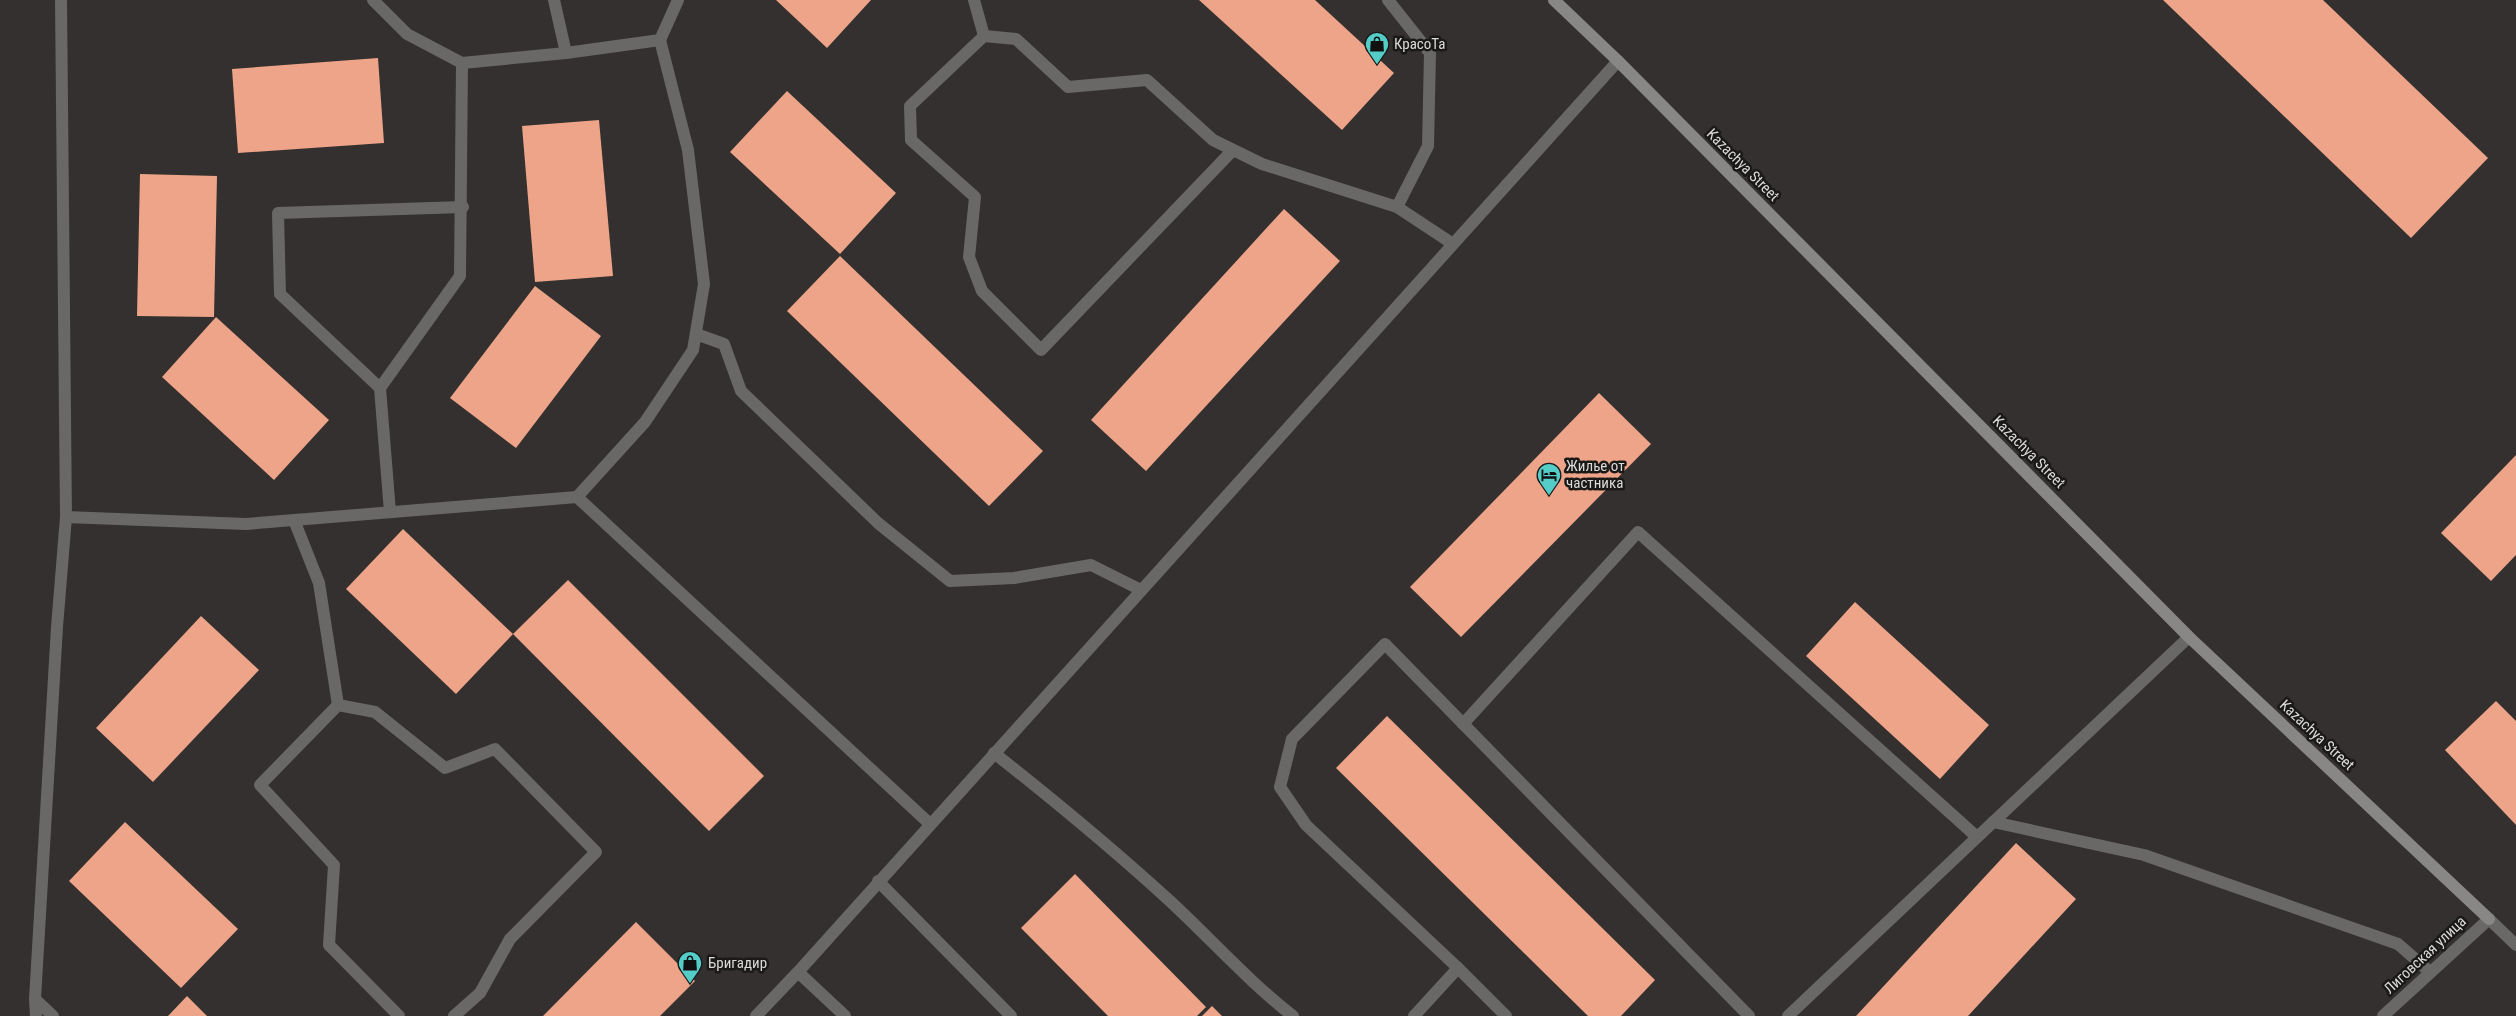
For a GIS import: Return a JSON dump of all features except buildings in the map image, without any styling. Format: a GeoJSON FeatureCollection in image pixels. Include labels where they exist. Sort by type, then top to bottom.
{"type":"FeatureCollection","features":[{"type":"Feature","properties":{"kind":"street"},"geometry":{"type":"LineString","coordinates":[[36,1016],[35,1000],[57,627],[66,517],[61,0]]}},
{"type":"Feature","properties":{"kind":"street"},"geometry":{"type":"LineString","coordinates":[[373,0],[407,34],[462,63],[566,53],[660,40]]}},
{"type":"Feature","properties":{"kind":"street"},"geometry":{"type":"LineString","coordinates":[[554,0],[566,53]]}},
{"type":"Feature","properties":{"kind":"street"},"geometry":{"type":"LineString","coordinates":[[66,517],[246,524],[578,497],[645,422],[694,350],[704,284],[688,150],[660,40],[678,0]]}},
{"type":"Feature","properties":{"kind":"street"},"geometry":{"type":"LineString","coordinates":[[974,0],[984,36]]}},
{"type":"Feature","properties":{"kind":"street"},"geometry":{"type":"LineString","coordinates":[[1388,0],[1430,53],[1428,146],[1397,207]]}},
{"type":"Feature","properties":{"kind":"street","name":"Kazachya Street"},"geometry":{"type":"LineString","coordinates":[[1554,0],[1618,61],[2189,637],[2489,919]]}},
{"type":"Feature","properties":{"kind":"street"},"geometry":{"type":"LineString","coordinates":[[1233,150],[1041,350],[982,291],[969,257],[975,197],[911,140],[910,106],[984,36],[1016,39],[1068,87],[1147,80],[1213,140],[1262,164],[1397,207],[1453,244]]}},
{"type":"Feature","properties":{"kind":"street"},"geometry":{"type":"LineString","coordinates":[[756,1016],[798,972],[994,752],[1618,61]]}},
{"type":"Feature","properties":{"kind":"street"},"geometry":{"type":"LineString","coordinates":[[390,512],[380,388],[460,276],[463,207],[462,63]]}},
{"type":"Feature","properties":{"kind":"street"},"geometry":{"type":"LineString","coordinates":[[380,388],[280,294],[278,213],[463,207]]}},
{"type":"Feature","properties":{"kind":"street"},"geometry":{"type":"LineString","coordinates":[[696,334],[724,344],[741,391],[878,523],[950,582],[1014,578],[1091,565],[1141,590]]}},
{"type":"Feature","properties":{"kind":"street"},"geometry":{"type":"LineString","coordinates":[[578,497],[930,824]]}},
{"type":"Feature","properties":{"kind":"street"},"geometry":{"type":"LineString","coordinates":[[294,520],[319,583],[338,705]]}},
{"type":"Feature","properties":{"kind":"street"},"geometry":{"type":"LineString","coordinates":[[1463,724],[1638,532],[1977,837]]}},
{"type":"Feature","properties":{"kind":"street"},"geometry":{"type":"LineString","coordinates":[[1788,1016],[2189,637]]}},
{"type":"Feature","properties":{"kind":"street"},"geometry":{"type":"LineString","coordinates":[[1506,1016],[1306,824],[1280,787],[1292,739],[1385,644],[1749,1016]]}},
{"type":"Feature","properties":{"kind":"street"},"geometry":{"type":"LineString","coordinates":[[338,705],[260,785],[334,865],[329,946],[399,1016]]}},
{"type":"Feature","properties":{"kind":"street"},"geometry":{"type":"LineString","coordinates":[[338,705],[375,712],[445,768],[495,749],[596,852],[510,940],[480,993],[454,1016]]}},
{"type":"Feature","properties":{"kind":"street"},"geometry":{"type":"LineString","coordinates":[[994,752],[1076,818],[1170,902],[1271,999],[1293,1016]]}},
{"type":"Feature","properties":{"kind":"street"},"geometry":{"type":"LineString","coordinates":[[1993,822],[2144,855],[2398,944],[2430,972]]}},
{"type":"Feature","properties":{"kind":"street"},"geometry":{"type":"LineString","coordinates":[[878,881],[1011,1016]]}},
{"type":"Feature","properties":{"kind":"street"},"geometry":{"type":"LineString","coordinates":[[2489,919],[2516,945]]}},
{"type":"Feature","properties":{"kind":"street","name":"Лиговская улица"},"geometry":{"type":"LineString","coordinates":[[2383,1016],[2489,919]]}},
{"type":"Feature","properties":{"kind":"street"},"geometry":{"type":"LineString","coordinates":[[1414,1016],[1458,968]]}},
{"type":"Feature","properties":{"kind":"street"},"geometry":{"type":"LineString","coordinates":[[798,972],[844,1016]]}},
{"type":"Feature","properties":{"kind":"street"},"geometry":{"type":"LineString","coordinates":[[35,1000],[53,1016]]}},
{"type":"Feature","properties":{"kind":"place","name":"КрасоТа"},"geometry":{"type":"Point","coordinates":[1377,65]}},
{"type":"Feature","properties":{"kind":"place","name":"Жилье от частника"},"geometry":{"type":"Point","coordinates":[1549,496]}},
{"type":"Feature","properties":{"kind":"place","name":"Бригадир"},"geometry":{"type":"Point","coordinates":[690,984]}}]}
